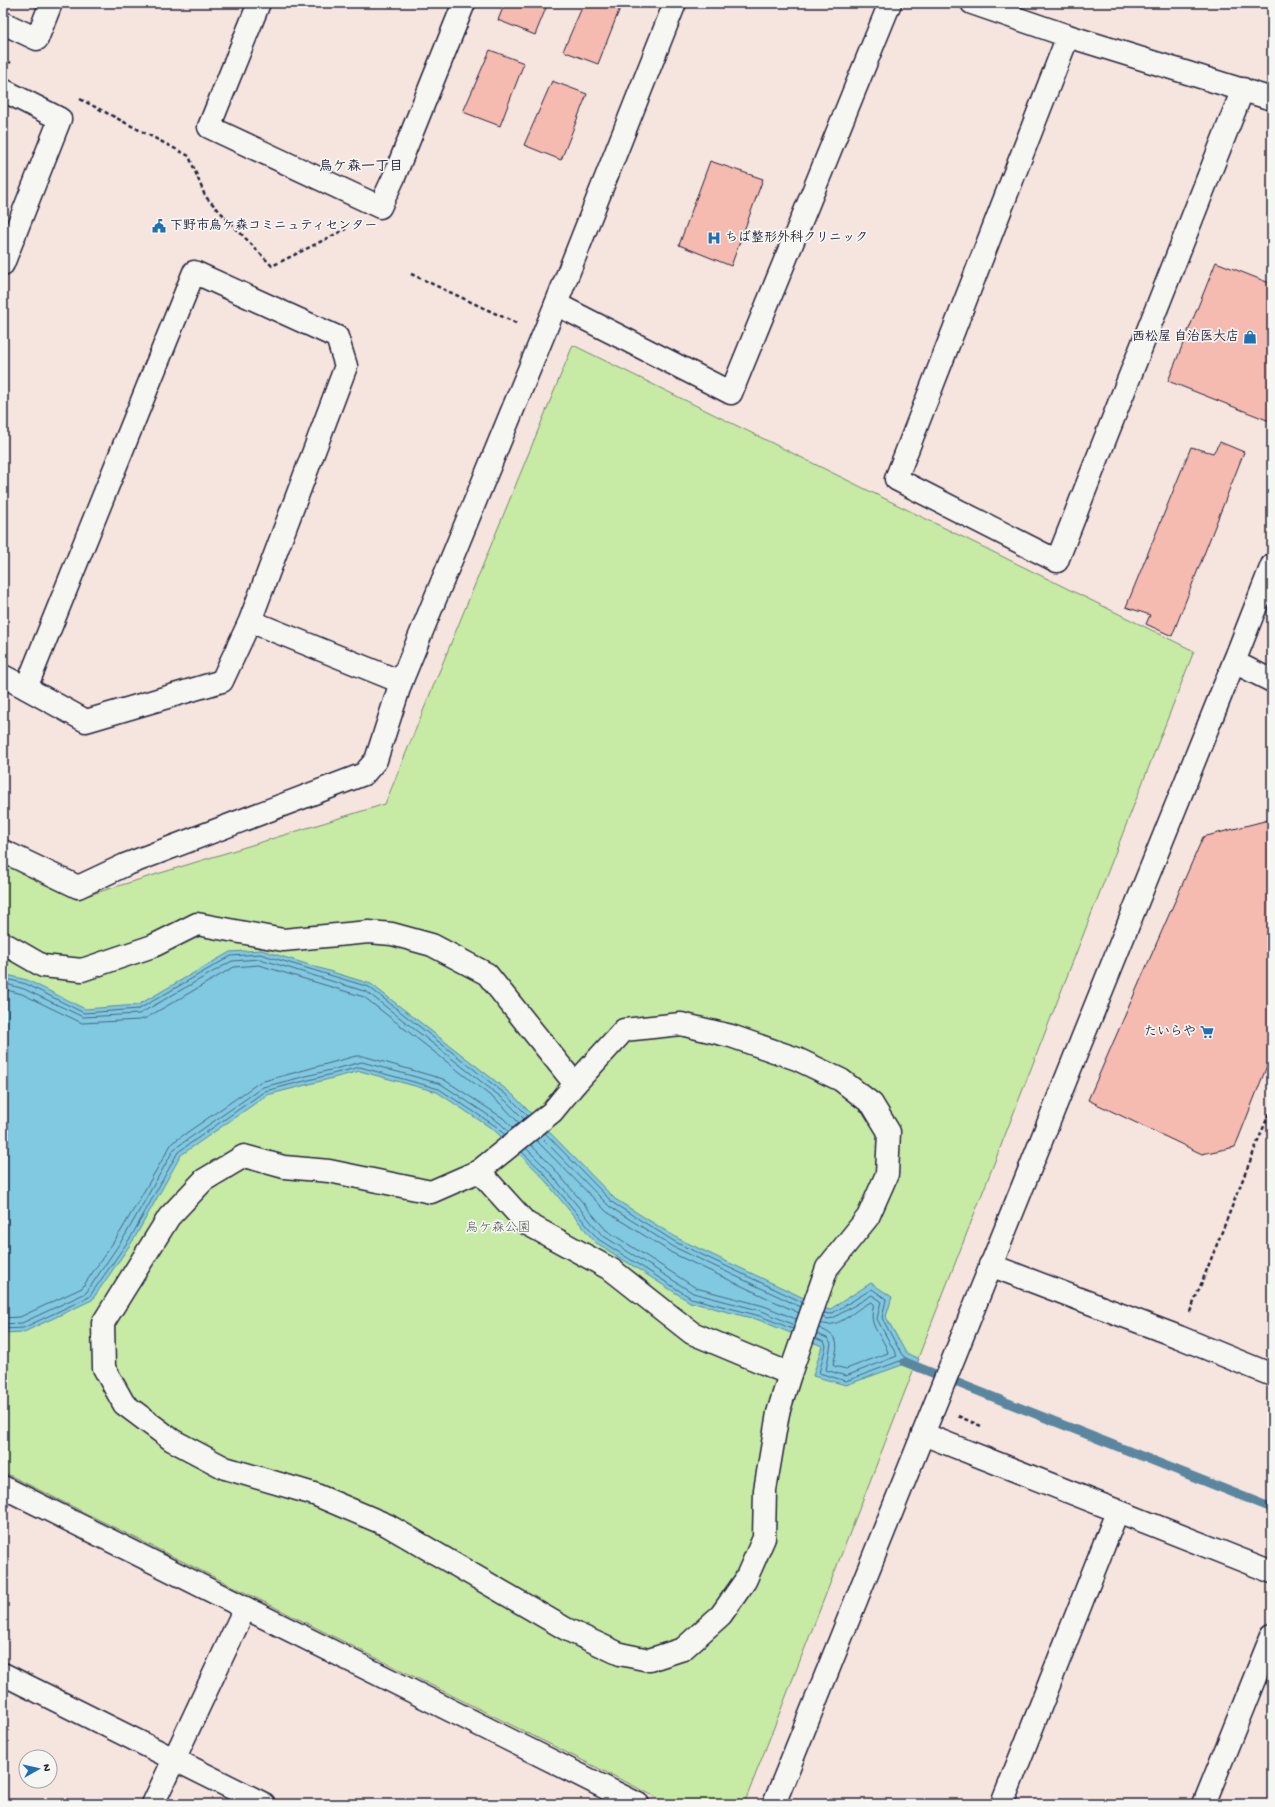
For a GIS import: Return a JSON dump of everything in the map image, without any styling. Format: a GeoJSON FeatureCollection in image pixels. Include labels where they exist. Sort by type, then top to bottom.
{"type":"FeatureCollection","features":[{"type":"Feature","properties":{"kind":"street"},"geometry":{"type":"LineString","coordinates":[[3,23],[37,39],[51,3]]}},
{"type":"Feature","properties":{"kind":"street"},"geometry":{"type":"LineString","coordinates":[[259,3],[209,127],[380,207],[394,177],[464,3]]}},
{"type":"Feature","properties":{"kind":"street"},"geometry":{"type":"LineString","coordinates":[[3,851],[78,887],[125,865],[364,774],[376,760],[401,682],[556,304],[675,3]]}},
{"type":"Feature","properties":{"kind":"street"},"geometry":{"type":"LineString","coordinates":[[556,304],[731,392],[890,3]]}},
{"type":"Feature","properties":{"kind":"street"},"geometry":{"type":"LineString","coordinates":[[972,3],[1068,36],[1272,99]]}},
{"type":"Feature","properties":{"kind":"street"},"geometry":{"type":"LineString","coordinates":[[1068,36],[896,479],[1057,561],[1243,89]]}},
{"type":"Feature","properties":{"kind":"street"},"geometry":{"type":"LineString","coordinates":[[3,90],[60,119],[3,264]]}},
{"type":"Feature","properties":{"kind":"street"},"geometry":{"type":"LineString","coordinates":[[3,676],[86,721],[222,681],[250,621],[346,366],[337,337],[194,272],[26,688]]}},
{"type":"Feature","properties":{"kind":"street"},"geometry":{"type":"LineString","coordinates":[[774,1804],[1272,565]]}},
{"type":"Feature","properties":{"kind":"street"},"geometry":{"type":"LineString","coordinates":[[250,621],[401,682]]}},
{"type":"Feature","properties":{"kind":"street"},"geometry":{"type":"LineString","coordinates":[[1234,662],[1272,681]]}},
{"type":"Feature","properties":{"kind":"street"},"geometry":{"type":"LineString","coordinates":[[3,943],[43,966],[82,970],[153,946],[197,924],[283,940],[370,932],[392,934],[432,945],[487,974],[575,1084]]}},
{"type":"Feature","properties":{"kind":"street"},"geometry":{"type":"LineString","coordinates":[[681,1024],[731,1036],[797,1059],[841,1080],[872,1104],[889,1132],[887,1174],[868,1217],[827,1268],[790,1374],[778,1413],[765,1490],[764,1538],[745,1581],[721,1615],[683,1650],[649,1660],[620,1654],[566,1629],[387,1525],[314,1494],[224,1468],[172,1440],[124,1404],[104,1368],[102,1323],[169,1217],[204,1180],[244,1156],[284,1167],[329,1171],[431,1192],[479,1171],[552,1112],[575,1084],[624,1030],[681,1024]]}},
{"type":"Feature","properties":{"kind":"street"},"geometry":{"type":"LineString","coordinates":[[479,1171],[526,1223],[612,1270],[692,1333],[790,1374]]}},
{"type":"Feature","properties":{"kind":"street"},"geometry":{"type":"LineString","coordinates":[[990,1265],[1179,1337],[1272,1375]]}},
{"type":"Feature","properties":{"kind":"street"},"geometry":{"type":"LineString","coordinates":[[923,1434],[1272,1572]]}},
{"type":"Feature","properties":{"kind":"street"},"geometry":{"type":"LineString","coordinates":[[3,1487],[638,1804]]}},
{"type":"Feature","properties":{"kind":"street"},"geometry":{"type":"LineString","coordinates":[[1002,1804],[1117,1512]]}},
{"type":"Feature","properties":{"kind":"street"},"geometry":{"type":"LineString","coordinates":[[154,1804],[245,1608]]}},
{"type":"Feature","properties":{"kind":"street"},"geometry":{"type":"LineString","coordinates":[[1204,1804],[1272,1635]]}},
{"type":"Feature","properties":{"kind":"street"},"geometry":{"type":"LineString","coordinates":[[3,1674],[264,1804]]}},
{"type":"Feature","properties":{"kind":"path"},"geometry":{"type":"LineString","coordinates":[[3,58],[17,66]]}},
{"type":"Feature","properties":{"kind":"path"},"geometry":{"type":"LineString","coordinates":[[79,98],[189,156],[204,196],[272,266],[346,229]]}},
{"type":"Feature","properties":{"kind":"path"},"geometry":{"type":"LineString","coordinates":[[411,274],[542,336]]}},
{"type":"Feature","properties":{"kind":"path"},"geometry":{"type":"LineString","coordinates":[[1179,1337],[1272,1106]]}},
{"type":"Feature","properties":{"kind":"green space","name":"烏ケ森公園"},"geometry":{"type":"Polygon","coordinates":[[[573,345],[1194,651],[744,1804],[670,1804],[3,1472],[3,861],[76,899],[385,804],[573,345]]]}},
{"type":"Feature","properties":{"kind":"water"},"geometry":{"type":"Polygon","coordinates":[[[261,950],[371,984],[512,1094],[615,1199],[679,1239],[829,1310],[871,1283],[892,1297],[886,1317],[906,1353],[919,1359],[915,1369],[902,1365],[846,1385],[813,1376],[822,1346],[759,1320],[690,1302],[595,1242],[538,1172],[494,1130],[437,1092],[360,1071],[267,1095],[181,1155],[134,1239],[92,1300],[24,1332],[3,1333],[3,974],[27,980],[85,1009],[138,1005],[230,952],[261,950]]]}},
{"type":"Feature","properties":{"kind":"building"},"geometry":{"type":"Polygon","coordinates":[[[505,3],[548,3],[535,35],[498,20],[505,3]]]}},
{"type":"Feature","properties":{"kind":"building"},"geometry":{"type":"Polygon","coordinates":[[[584,3],[622,3],[598,64],[563,51],[584,3]]]}},
{"type":"Feature","properties":{"kind":"building"},"geometry":{"type":"Polygon","coordinates":[[[490,50],[524,63],[500,126],[463,112],[490,50]]]}},
{"type":"Feature","properties":{"kind":"building"},"geometry":{"type":"Polygon","coordinates":[[[552,81],[587,94],[561,160],[524,145],[552,81]]]}},
{"type":"Feature","properties":{"kind":"building"},"geometry":{"type":"Polygon","coordinates":[[[710,161],[763,179],[731,266],[679,245],[710,161]]]}},
{"type":"Feature","properties":{"kind":"building"},"geometry":{"type":"Polygon","coordinates":[[[1216,262],[1272,284],[1272,422],[1168,381],[1216,262]]]}},
{"type":"Feature","properties":{"kind":"building"},"geometry":{"type":"Polygon","coordinates":[[[1220,442],[1244,452],[1172,636],[1146,624],[1150,615],[1126,607],[1191,447],[1213,453],[1220,442]]]}},
{"type":"Feature","properties":{"kind":"building"},"geometry":{"type":"Polygon","coordinates":[[[1272,819],[1272,1053],[1235,1147],[1202,1154],[1088,1100],[1203,837],[1272,819]]]}},
{"type":"Feature","properties":{"kind":"waterway"},"geometry":{"type":"LineString","coordinates":[[905,1362],[1272,1508]]}},
{"type":"Feature","properties":{"kind":"place","name":"下野市烏ケ森コミニュティセンター"},"geometry":{"type":"Point","coordinates":[159,226]}},
{"type":"Feature","properties":{"kind":"place","name":"ちば整形外科クリニック"},"geometry":{"type":"Point","coordinates":[714,238]}},
{"type":"Feature","properties":{"kind":"place","name":"西松屋 自治医大店"},"geometry":{"type":"Point","coordinates":[1250,337]}},
{"type":"Feature","properties":{"kind":"place","name":"たいらや"},"geometry":{"type":"Point","coordinates":[1207,1032]}},
{"type":"Feature","properties":{"kind":"district","name":"烏ケ森一丁目"},"geometry":{"type":"Point","coordinates":[361,167]}}]}
